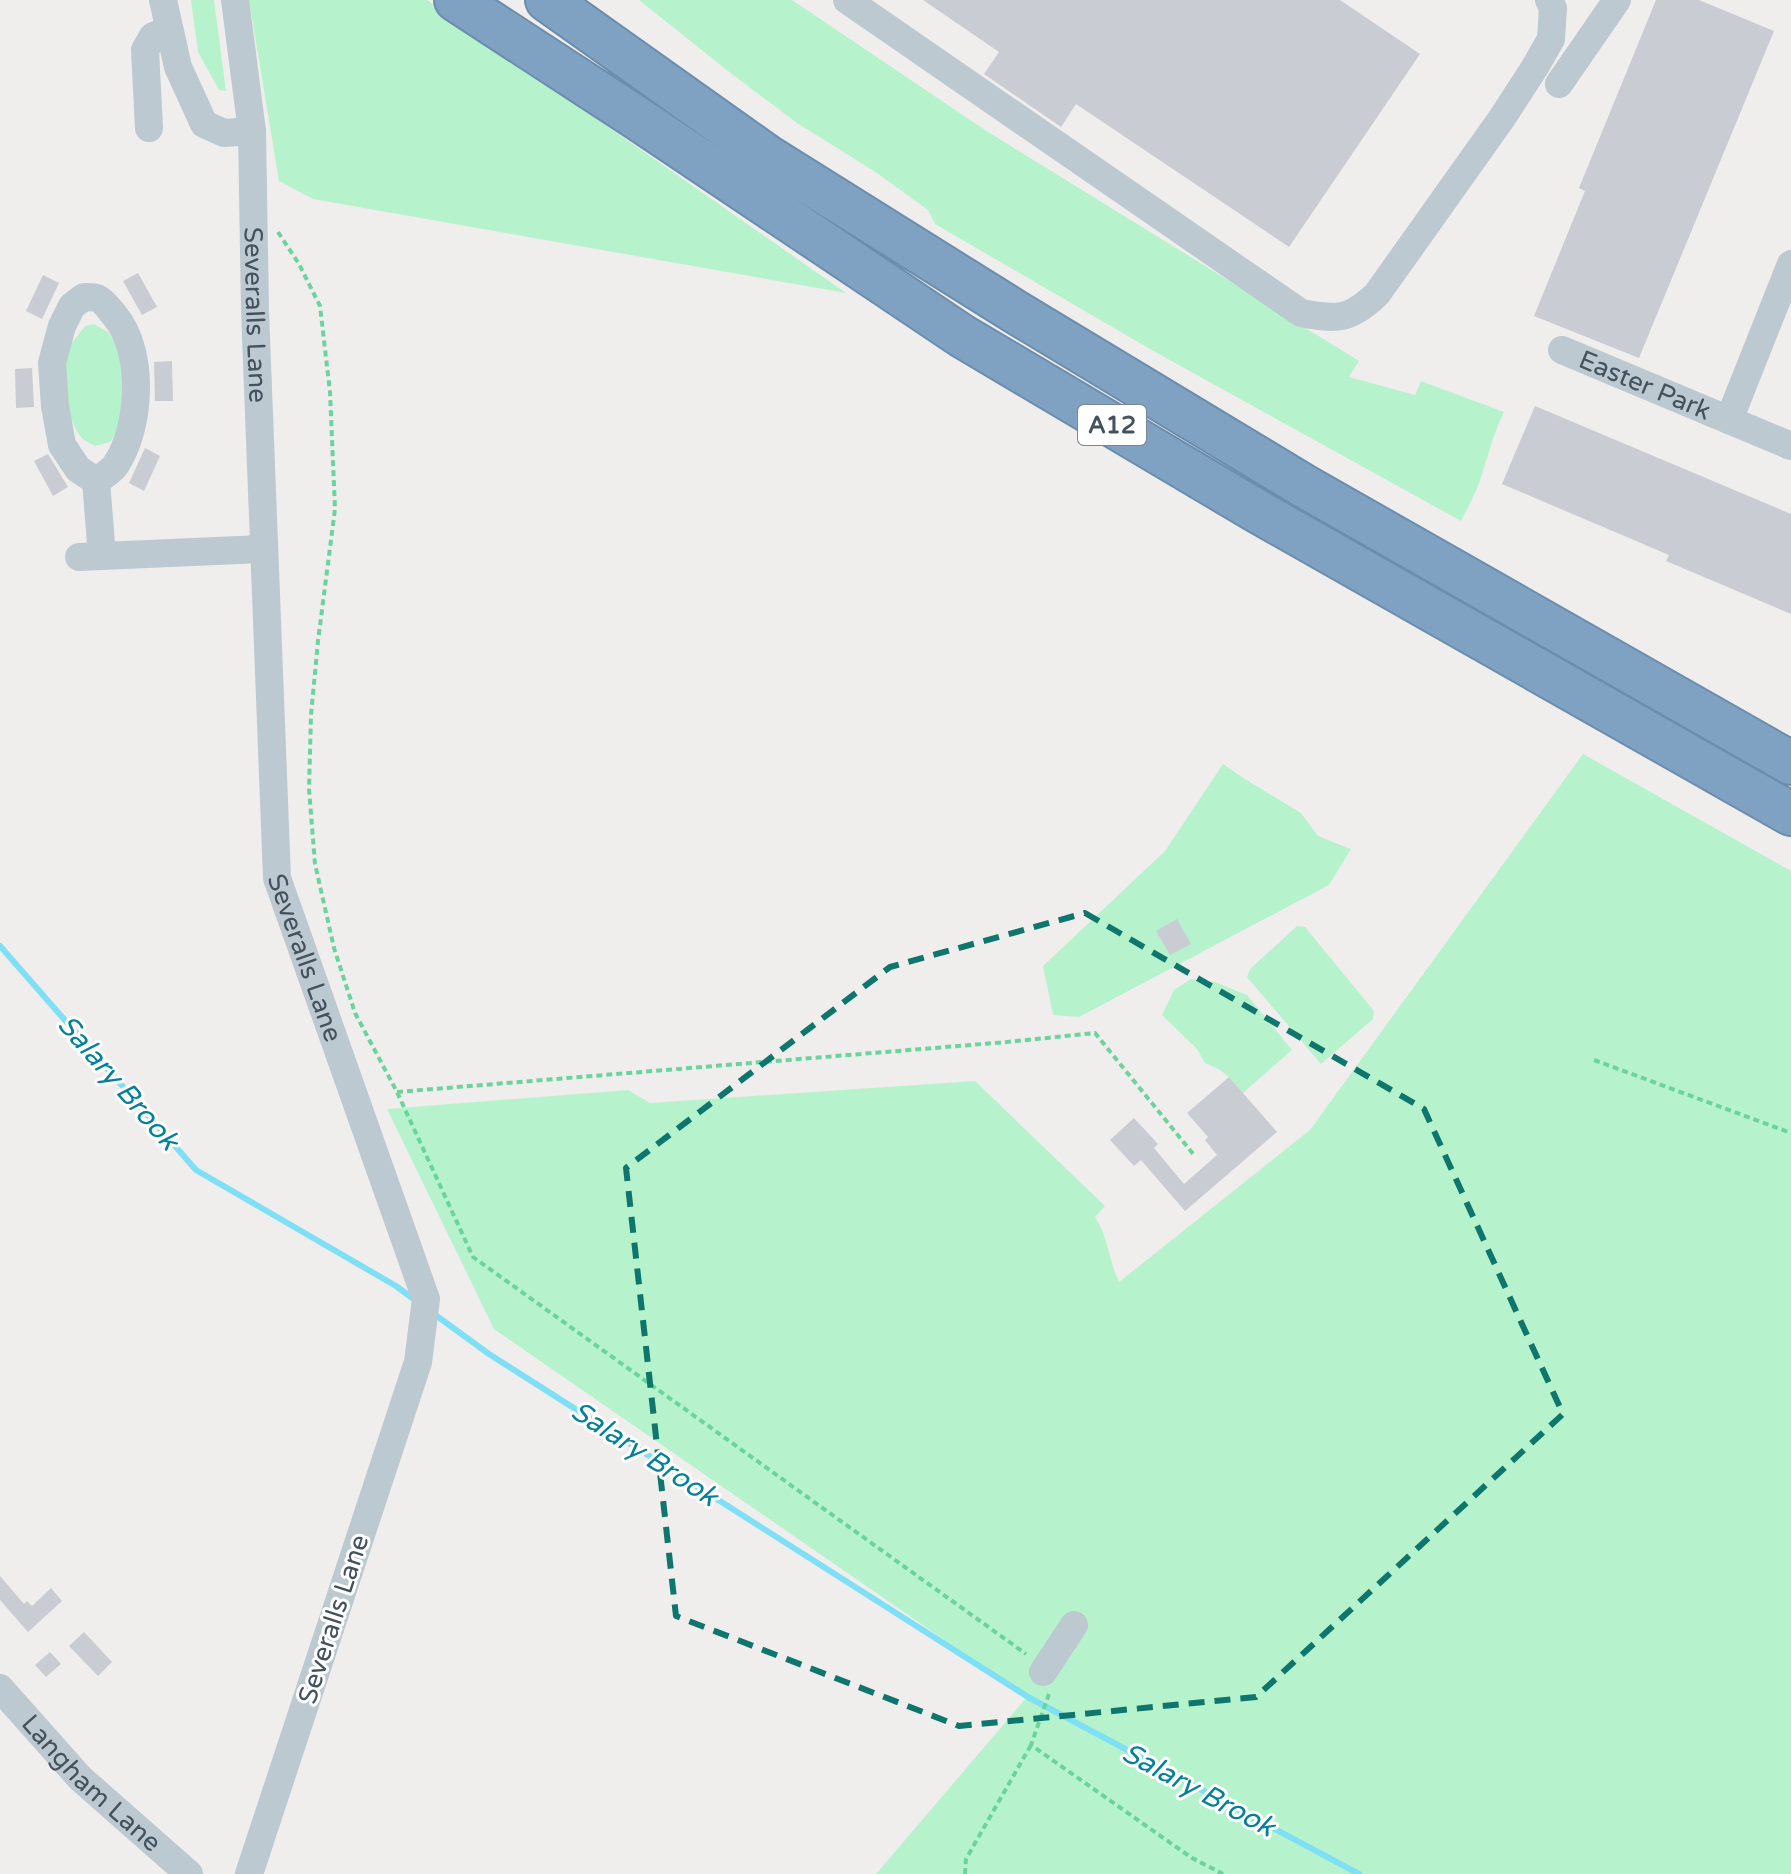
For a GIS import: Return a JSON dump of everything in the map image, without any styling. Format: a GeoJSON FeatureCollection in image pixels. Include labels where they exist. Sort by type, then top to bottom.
{"type":"FeatureCollection","features":[{"type":"Feature","properties":{"kind":"highway","name":"A12"},"geometry":{"type":"LineString","coordinates":[[456,0],[962,336],[1257,511],[1791,814]]}},
{"type":"Feature","properties":{"kind":"highway","name":"A12"},"geometry":{"type":"LineString","coordinates":[[547,0],[768,157],[1014,311],[1304,486],[1791,763]]}},
{"type":"Feature","properties":{"kind":"street"},"geometry":{"type":"LineString","coordinates":[[163,0],[178,67],[204,124],[224,133],[252,131]]}},
{"type":"Feature","properties":{"kind":"street","name":"Severalls Lane"},"geometry":{"type":"LineString","coordinates":[[235,0],[252,131],[255,311],[277,878],[426,1299],[418,1362],[249,1874]]}},
{"type":"Feature","properties":{"kind":"street"},"geometry":{"type":"LineString","coordinates":[[847,0],[1301,313],[1340,317],[1361,310],[1377,294],[1502,118],[1551,39],[1553,8],[1549,0]]}},
{"type":"Feature","properties":{"kind":"street"},"geometry":{"type":"LineString","coordinates":[[1559,84],[1617,0]]}},
{"type":"Feature","properties":{"kind":"street"},"geometry":{"type":"LineString","coordinates":[[149,128],[145,50],[153,36],[169,30]]}},
{"type":"Feature","properties":{"kind":"street","name":"Easter Park"},"geometry":{"type":"LineString","coordinates":[[1729,420],[1791,264]]}},
{"type":"Feature","properties":{"kind":"street"},"geometry":{"type":"LineString","coordinates":[[96,481],[78,469],[62,445],[52,363],[62,326],[72,306],[84,297],[98,299],[122,325],[132,356],[136,389],[128,440],[113,468],[96,481],[90,557],[264,549]]}},
{"type":"Feature","properties":{"kind":"street","name":"Easter Park"},"geometry":{"type":"LineString","coordinates":[[1562,350],[1791,446]]}},
{"type":"Feature","properties":{"kind":"street"},"geometry":{"type":"LineString","coordinates":[[1046,1683],[1074,1625]]}},
{"type":"Feature","properties":{"kind":"street","name":"Langham Lane"},"geometry":{"type":"LineString","coordinates":[[0,1688],[80,1778],[189,1874]]}},
{"type":"Feature","properties":{"kind":"path"},"geometry":{"type":"LineString","coordinates":[[254,188],[320,306],[330,392],[335,509],[311,715],[309,789],[315,864],[334,948],[355,1013],[397,1092],[473,1257],[1040,1664],[1046,1683],[1041,1719],[1031,1745],[966,1859],[965,1874]]}},
{"type":"Feature","properties":{"kind":"path"},"geometry":{"type":"LineString","coordinates":[[397,1092],[1095,1033],[1194,1155]]}},
{"type":"Feature","properties":{"kind":"path"},"geometry":{"type":"LineString","coordinates":[[1594,1060],[1791,1133]]}},
{"type":"Feature","properties":{"kind":"path"},"geometry":{"type":"LineString","coordinates":[[1031,1745],[1192,1858],[1223,1874]]}},
{"type":"Feature","properties":{"kind":"highlighted area"},"geometry":{"type":"Polygon","coordinates":[[[1085,913],[1424,1109],[1563,1414],[1256,1697],[959,1726],[676,1616],[626,1168],[890,967],[1085,913]]]}},
{"type":"Feature","properties":{"kind":"green space"},"geometry":{"type":"Polygon","coordinates":[[[191,0],[214,0],[226,91],[219,90],[198,52],[191,0]]]}},
{"type":"Feature","properties":{"kind":"green space"},"geometry":{"type":"Polygon","coordinates":[[[249,0],[427,0],[846,293],[313,199],[279,181],[249,0]]]}},
{"type":"Feature","properties":{"kind":"green space"},"geometry":{"type":"Polygon","coordinates":[[[639,0],[792,0],[985,130],[1359,361],[1349,377],[1415,395],[1421,381],[1504,412],[1478,486],[1461,521],[1157,353],[935,224],[928,210],[877,173],[797,123],[639,0]]]}},
{"type":"Feature","properties":{"kind":"green space"},"geometry":{"type":"Polygon","coordinates":[[[94,324],[108,332],[117,346],[126,381],[119,428],[110,442],[95,446],[84,440],[72,421],[65,382],[71,344],[85,326],[94,324]]]}},
{"type":"Feature","properties":{"kind":"green space"},"geometry":{"type":"Polygon","coordinates":[[[1583,754],[1791,871],[1791,1874],[876,1874],[1027,1697],[494,1329],[387,1109],[628,1090],[650,1103],[975,1081],[1105,1206],[1095,1217],[1119,1282],[1310,1130],[1583,754]]]}},
{"type":"Feature","properties":{"kind":"green space"},"geometry":{"type":"Polygon","coordinates":[[[1223,764],[1301,813],[1318,836],[1351,849],[1329,885],[1079,1017],[1053,1015],[1043,966],[1165,851],[1223,764]]]}},
{"type":"Feature","properties":{"kind":"green space"},"geometry":{"type":"Polygon","coordinates":[[[1297,926],[1305,927],[1374,1011],[1373,1019],[1321,1064],[1247,977],[1250,969],[1297,926]]]}},
{"type":"Feature","properties":{"kind":"green space"},"geometry":{"type":"Polygon","coordinates":[[[1191,979],[1215,982],[1247,995],[1292,1050],[1243,1093],[1229,1077],[1205,1063],[1197,1049],[1162,1015],[1174,990],[1191,979]]]}},
{"type":"Feature","properties":{"kind":"building"},"geometry":{"type":"Polygon","coordinates":[[[923,0],[1340,0],[1420,54],[1289,247],[1076,104],[1061,127],[984,74],[999,52],[923,0]]]}},
{"type":"Feature","properties":{"kind":"building"},"geometry":{"type":"Polygon","coordinates":[[[1656,0],[1699,0],[1774,31],[1639,358],[1534,316],[1585,191],[1579,188],[1656,0]]]}},
{"type":"Feature","properties":{"kind":"building"},"geometry":{"type":"Polygon","coordinates":[[[138,273],[157,307],[142,315],[123,281],[138,273]]]}},
{"type":"Feature","properties":{"kind":"building"},"geometry":{"type":"Polygon","coordinates":[[[43,275],[59,283],[42,319],[26,311],[43,275]]]}},
{"type":"Feature","properties":{"kind":"building"},"geometry":{"type":"Polygon","coordinates":[[[172,361],[173,401],[155,401],[154,362],[172,361]]]}},
{"type":"Feature","properties":{"kind":"building"},"geometry":{"type":"Polygon","coordinates":[[[32,368],[34,407],[16,408],[15,369],[32,368]]]}},
{"type":"Feature","properties":{"kind":"building"},"geometry":{"type":"Polygon","coordinates":[[[1535,406],[1791,514],[1791,614],[1666,561],[1669,555],[1502,484],[1535,406]]]}},
{"type":"Feature","properties":{"kind":"building"},"geometry":{"type":"Polygon","coordinates":[[[145,448],[160,456],[144,491],[129,483],[145,448]]]}},
{"type":"Feature","properties":{"kind":"building"},"geometry":{"type":"Polygon","coordinates":[[[48,454],[68,487],[53,496],[34,461],[48,454]]]}},
{"type":"Feature","properties":{"kind":"building"},"geometry":{"type":"Polygon","coordinates":[[[1177,919],[1191,944],[1170,955],[1156,931],[1177,919]]]}},
{"type":"Feature","properties":{"kind":"building"},"geometry":{"type":"Polygon","coordinates":[[[1229,1077],[1277,1132],[1185,1211],[1141,1160],[1134,1166],[1110,1140],[1134,1118],[1158,1144],[1154,1148],[1184,1184],[1217,1155],[1205,1140],[1208,1137],[1187,1113],[1229,1077]]]}},
{"type":"Feature","properties":{"kind":"building"},"geometry":{"type":"Polygon","coordinates":[[[0,1576],[24,1604],[27,1601],[32,1606],[51,1588],[62,1601],[28,1632],[0,1600],[0,1576]]]}},
{"type":"Feature","properties":{"kind":"building"},"geometry":{"type":"Polygon","coordinates":[[[84,1632],[112,1662],[98,1676],[69,1646],[84,1632]]]}},
{"type":"Feature","properties":{"kind":"building"},"geometry":{"type":"Polygon","coordinates":[[[50,1652],[61,1664],[46,1677],[35,1665],[50,1652]]]}},
{"type":"Feature","properties":{"kind":"waterway","name":"Salary Brook"},"geometry":{"type":"LineString","coordinates":[[0,946],[196,1170],[415,1300]]}},
{"type":"Feature","properties":{"kind":"waterway","name":"Salary Brook"},"geometry":{"type":"LineString","coordinates":[[434,1314],[489,1354],[1028,1697],[1359,1874]]}}]}
